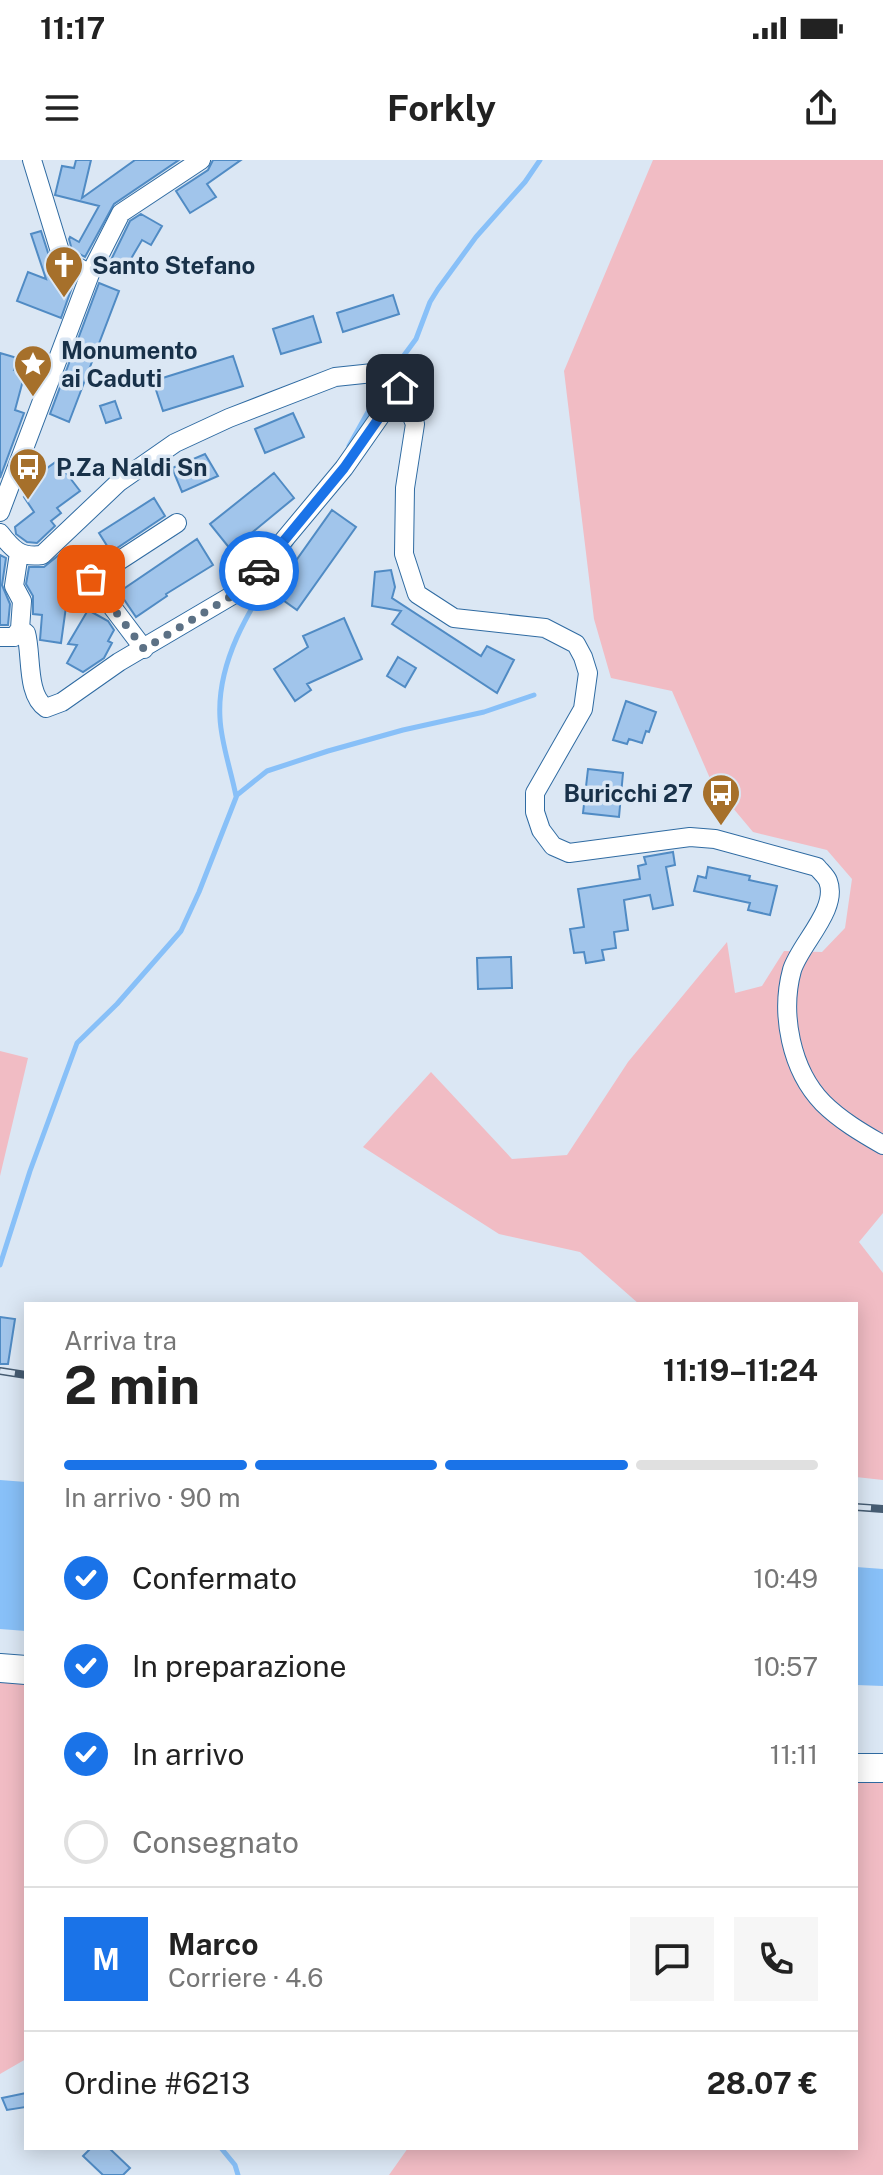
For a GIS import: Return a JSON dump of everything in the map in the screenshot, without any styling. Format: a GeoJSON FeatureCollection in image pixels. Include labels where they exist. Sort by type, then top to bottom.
{"type":"FeatureCollection","features":[{"type":"Feature","properties":{"kind":"main road"},"geometry":{"type":"LineString","coordinates":[[0,1668],[24,1670]]}},
{"type":"Feature","properties":{"kind":"main road"},"geometry":{"type":"LineString","coordinates":[[858,1768],[883,1768]]}},
{"type":"Feature","properties":{"kind":"street"},"geometry":{"type":"LineString","coordinates":[[32,160],[62,258],[90,274]]}},
{"type":"Feature","properties":{"kind":"street"},"geometry":{"type":"LineString","coordinates":[[0,512],[90,274],[121,213],[201,160]]}},
{"type":"Feature","properties":{"kind":"street"},"geometry":{"type":"LineString","coordinates":[[0,533],[24,555],[42,555],[119,482],[175,443],[229,418],[335,377],[373,373],[400,388],[415,424],[405,488],[404,554],[417,594],[454,618],[545,628],[563,635],[576,644],[588,673],[583,709],[535,793],[535,812],[541,830],[553,846],[569,853],[690,837],[715,839],[817,867],[828,880],[830,896],[824,915],[793,969],[788,1000],[789,1033],[796,1057],[821,1101],[842,1120],[883,1145]]}},
{"type":"Feature","properties":{"kind":"street"},"geometry":{"type":"LineString","coordinates":[[20,629],[26,633],[33,685],[40,703],[46,708],[62,702],[119,662],[243,589],[344,468],[400,388]]}},
{"type":"Feature","properties":{"kind":"street"},"geometry":{"type":"LineString","coordinates":[[144,649],[91,579],[177,523]]}},
{"type":"Feature","properties":{"kind":"street"},"geometry":{"type":"LineString","coordinates":[[0,637],[14,637],[20,629],[22,601],[14,586],[24,555]]}},
{"type":"Feature","properties":{"kind":"shaded area"},"geometry":{"type":"Polygon","coordinates":[[[653,160],[883,160],[883,1213],[859,1242],[883,1273],[883,1480],[858,1477],[858,1302],[637,1302],[580,1252],[499,1234],[363,1147],[431,1072],[512,1159],[567,1155],[628,1062],[727,942],[735,993],[762,986],[784,951],[822,952],[845,928],[852,879],[827,850],[753,832],[712,783],[672,691],[611,678],[594,619],[564,371],[653,160]]]}},
{"type":"Feature","properties":{"kind":"shaded area"},"geometry":{"type":"Polygon","coordinates":[[[0,1051],[28,1058],[0,1176],[0,1051]]]}},
{"type":"Feature","properties":{"kind":"shaded area"},"geometry":{"type":"Polygon","coordinates":[[[0,1677],[24,1678],[24,2060],[0,2074],[0,1677]]]}},
{"type":"Feature","properties":{"kind":"shaded area"},"geometry":{"type":"Polygon","coordinates":[[[858,1778],[883,1780],[883,2175],[389,2175],[407,2150],[858,2150],[858,1778]]]}},
{"type":"Feature","properties":{"kind":"water"},"geometry":{"type":"Polygon","coordinates":[[[0,1480],[24,1482],[24,1631],[0,1629],[0,1480]]]}},
{"type":"Feature","properties":{"kind":"water"},"geometry":{"type":"Polygon","coordinates":[[[858,1567],[883,1569],[883,1686],[858,1685],[858,1567]]]}},
{"type":"Feature","properties":{"kind":"building"},"geometry":{"type":"Polygon","coordinates":[[[76,160],[91,160],[82,198],[135,160],[179,160],[114,204],[85,257],[72,250],[69,239],[79,242],[99,206],[55,195],[62,166],[74,168],[76,160]]]}},
{"type":"Feature","properties":{"kind":"building"},"geometry":{"type":"Polygon","coordinates":[[[213,160],[241,160],[207,184],[216,197],[190,213],[176,191],[208,170],[213,160]]]}},
{"type":"Feature","properties":{"kind":"building"},"geometry":{"type":"Polygon","coordinates":[[[141,214],[162,226],[151,245],[142,240],[125,269],[111,260],[130,221],[141,214]]]}},
{"type":"Feature","properties":{"kind":"building"},"geometry":{"type":"Polygon","coordinates":[[[41,231],[51,262],[75,279],[61,318],[17,301],[28,272],[46,279],[31,234],[41,231]]]}},
{"type":"Feature","properties":{"kind":"building"},"geometry":{"type":"Polygon","coordinates":[[[99,283],[119,291],[69,422],[50,414],[99,283]]]}},
{"type":"Feature","properties":{"kind":"building"},"geometry":{"type":"Polygon","coordinates":[[[393,295],[399,314],[343,332],[337,313],[393,295]]]}},
{"type":"Feature","properties":{"kind":"building"},"geometry":{"type":"Polygon","coordinates":[[[313,316],[321,342],[281,354],[273,329],[313,316]]]}},
{"type":"Feature","properties":{"kind":"building"},"geometry":{"type":"Polygon","coordinates":[[[0,353],[17,358],[14,370],[25,373],[15,410],[24,413],[0,478],[0,353]]]}},
{"type":"Feature","properties":{"kind":"building"},"geometry":{"type":"Polygon","coordinates":[[[233,356],[243,386],[163,411],[153,381],[233,356]]]}},
{"type":"Feature","properties":{"kind":"building"},"geometry":{"type":"Polygon","coordinates":[[[115,401],[121,418],[106,423],[100,406],[115,401]]]}},
{"type":"Feature","properties":{"kind":"building"},"geometry":{"type":"Polygon","coordinates":[[[293,413],[304,437],[265,453],[255,429],[293,413]]]}},
{"type":"Feature","properties":{"kind":"building"},"geometry":{"type":"Polygon","coordinates":[[[205,454],[218,476],[182,492],[172,468],[205,454]]]}},
{"type":"Feature","properties":{"kind":"building"},"geometry":{"type":"Polygon","coordinates":[[[57,461],[80,491],[57,508],[61,513],[51,521],[55,526],[37,543],[27,542],[16,534],[15,527],[34,512],[24,497],[31,492],[25,484],[57,461]]]}},
{"type":"Feature","properties":{"kind":"building"},"geometry":{"type":"Polygon","coordinates":[[[274,473],[294,498],[231,550],[210,524],[274,473]]]}},
{"type":"Feature","properties":{"kind":"building"},"geometry":{"type":"Polygon","coordinates":[[[154,498],[165,516],[111,552],[99,533],[154,498]]]}},
{"type":"Feature","properties":{"kind":"building"},"geometry":{"type":"Polygon","coordinates":[[[332,510],[356,527],[297,610],[273,593],[332,510]]]}},
{"type":"Feature","properties":{"kind":"building"},"geometry":{"type":"Polygon","coordinates":[[[197,539],[213,565],[136,617],[119,592],[197,539]]]}},
{"type":"Feature","properties":{"kind":"building"},"geometry":{"type":"Polygon","coordinates":[[[60,554],[73,556],[61,643],[40,640],[42,615],[33,614],[33,596],[26,584],[29,567],[44,567],[60,554]]]}},
{"type":"Feature","properties":{"kind":"building"},"geometry":{"type":"Polygon","coordinates":[[[0,555],[6,558],[2,585],[10,604],[8,625],[0,625],[0,555]]]}},
{"type":"Feature","properties":{"kind":"building"},"geometry":{"type":"Polygon","coordinates":[[[391,570],[395,587],[392,598],[481,656],[487,646],[514,660],[497,693],[392,624],[401,611],[372,606],[375,572],[391,570]]]}},
{"type":"Feature","properties":{"kind":"building"},"geometry":{"type":"Polygon","coordinates":[[[88,610],[108,621],[114,630],[108,641],[112,643],[104,658],[83,672],[67,663],[77,645],[68,644],[88,610]]]}},
{"type":"Feature","properties":{"kind":"building"},"geometry":{"type":"Polygon","coordinates":[[[344,618],[362,659],[307,684],[311,690],[295,701],[274,669],[308,647],[303,636],[344,618]]]}},
{"type":"Feature","properties":{"kind":"building"},"geometry":{"type":"Polygon","coordinates":[[[398,657],[416,668],[405,687],[387,676],[398,657]]]}},
{"type":"Feature","properties":{"kind":"building"},"geometry":{"type":"Polygon","coordinates":[[[626,701],[656,712],[642,743],[629,739],[627,744],[613,740],[626,701]]]}},
{"type":"Feature","properties":{"kind":"building"},"geometry":{"type":"Polygon","coordinates":[[[588,769],[623,773],[619,817],[583,813],[588,769]]]}},
{"type":"Feature","properties":{"kind":"building"},"geometry":{"type":"Polygon","coordinates":[[[673,852],[675,865],[666,867],[673,905],[653,909],[650,895],[624,900],[628,930],[614,932],[616,948],[602,950],[604,960],[586,963],[584,952],[574,953],[570,929],[584,927],[578,889],[640,879],[638,866],[646,864],[644,857],[673,852]]]}},
{"type":"Feature","properties":{"kind":"building"},"geometry":{"type":"Polygon","coordinates":[[[708,867],[750,876],[749,880],[777,886],[770,915],[748,910],[750,903],[694,891],[698,876],[706,878],[708,867]]]}},
{"type":"Feature","properties":{"kind":"building"},"geometry":{"type":"Polygon","coordinates":[[[511,957],[512,988],[478,989],[477,958],[511,957]]]}},
{"type":"Feature","properties":{"kind":"building"},"geometry":{"type":"Polygon","coordinates":[[[0,1317],[15,1319],[8,1364],[0,1364],[0,1317]]]}},
{"type":"Feature","properties":{"kind":"building"},"geometry":{"type":"Polygon","coordinates":[[[24,2093],[24,2107],[7,2110],[2,2098],[24,2093]]]}},
{"type":"Feature","properties":{"kind":"building"},"geometry":{"type":"Polygon","coordinates":[[[89,2150],[111,2150],[130,2168],[123,2175],[103,2175],[83,2156],[89,2150]]]}},
{"type":"Feature","properties":{"kind":"waterway"},"geometry":{"type":"LineString","coordinates":[[388,377],[416,339],[438,289],[476,237],[525,182],[540,160]]}},
{"type":"Feature","properties":{"kind":"waterway"},"geometry":{"type":"LineString","coordinates":[[349,446],[383,385]]}},
{"type":"Feature","properties":{"kind":"waterway"},"geometry":{"type":"LineString","coordinates":[[236,796],[220,718],[225,671],[242,626],[291,544]]}},
{"type":"Feature","properties":{"kind":"waterway"},"geometry":{"type":"LineString","coordinates":[[0,1265],[30,1171],[77,1043],[117,1004],[181,931],[237,795],[267,771],[403,730],[484,712],[534,695]]}},
{"type":"Feature","properties":{"kind":"waterway"},"geometry":{"type":"LineString","coordinates":[[223,2150],[235,2165],[238,2175]]}},
{"type":"Feature","properties":{"kind":"railway"},"geometry":{"type":"LineString","coordinates":[[0,1371],[24,1375]]}},
{"type":"Feature","properties":{"kind":"railway"},"geometry":{"type":"LineString","coordinates":[[858,1507],[883,1509]]}},
{"type":"Feature","properties":{"kind":"way so far"},"geometry":{"type":"LineString","coordinates":[[91,579],[144,649],[243,589],[259,571]]}},
{"type":"Feature","properties":{"kind":"place","name":"Santo Stefano"},"geometry":{"type":"Point","coordinates":[64,299]}},
{"type":"Feature","properties":{"kind":"place","name":"Monumento ai Caduti"},"geometry":{"type":"Point","coordinates":[33,398]}},
{"type":"Feature","properties":{"kind":"place","name":"P.Za Naldi Sn"},"geometry":{"type":"Point","coordinates":[28,501]}},
{"type":"Feature","properties":{"kind":"place","name":"Buricchi 27"},"geometry":{"type":"Point","coordinates":[721,827]}},
{"type":"Feature","properties":{"kind":"route"},"geometry":{"type":"LineString","coordinates":[[259,571],[344,468],[400,388]]}}]}
